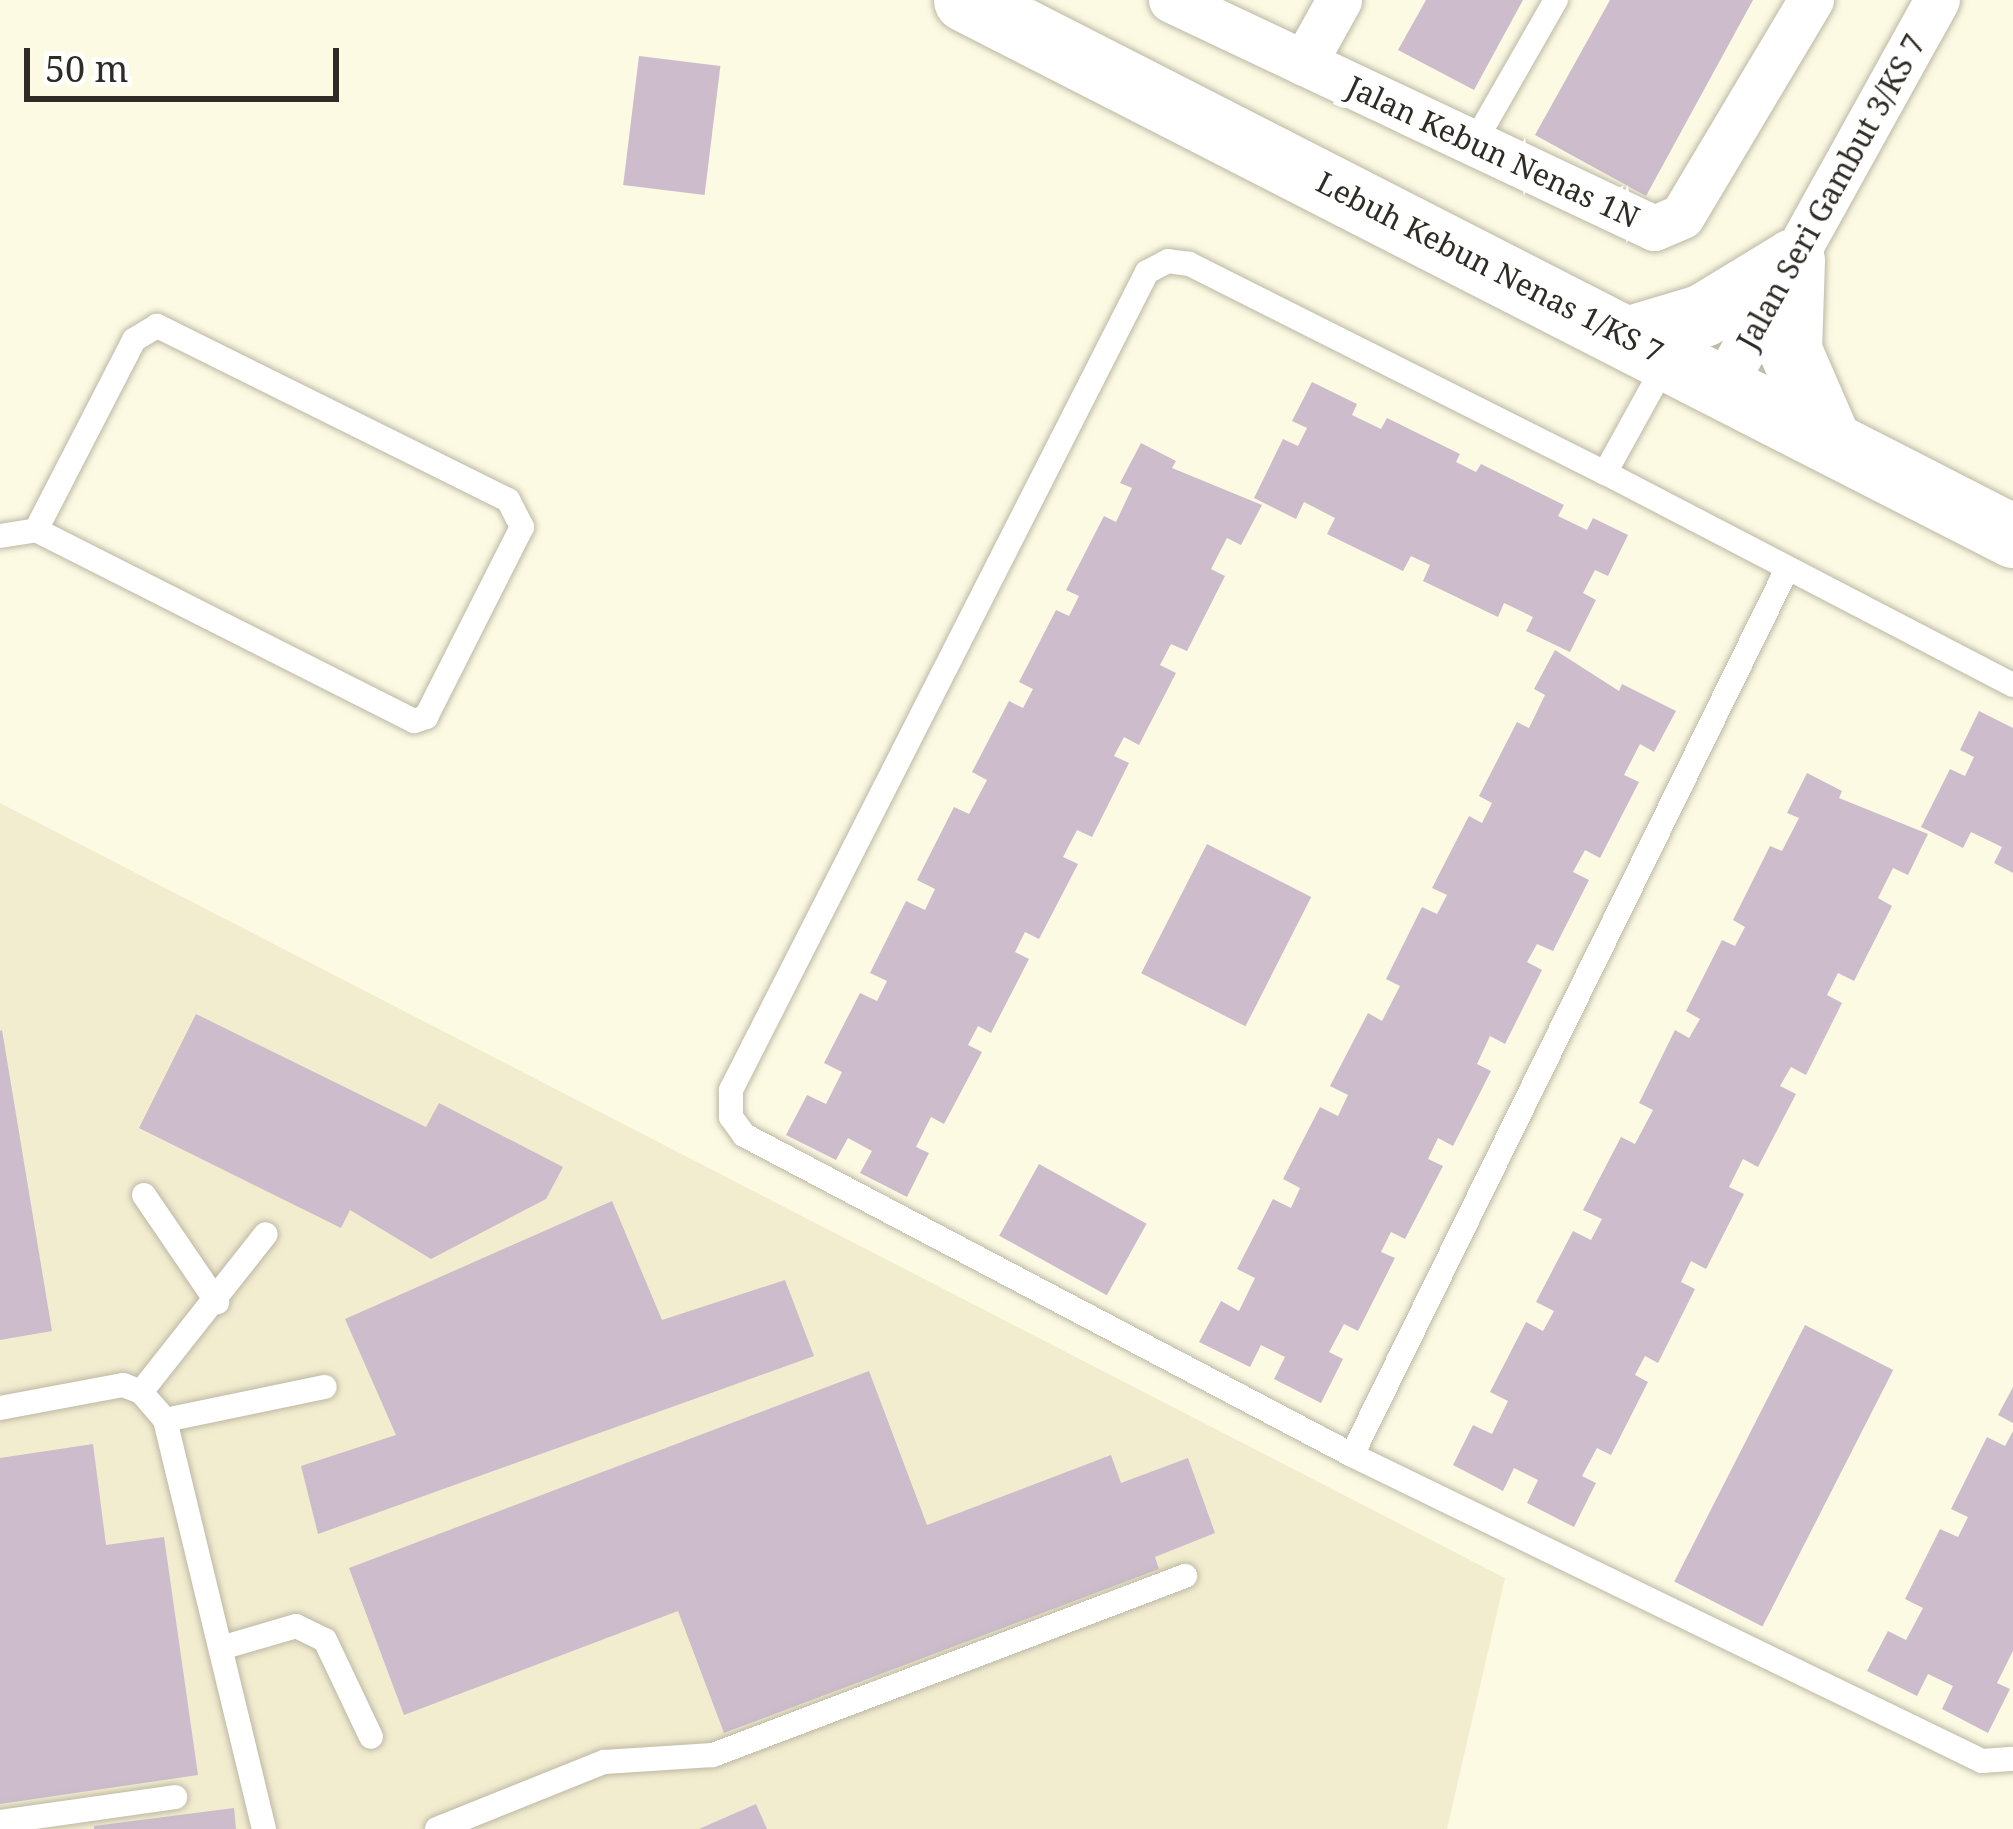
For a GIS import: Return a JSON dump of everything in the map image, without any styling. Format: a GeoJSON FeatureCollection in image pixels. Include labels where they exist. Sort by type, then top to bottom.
{"type":"FeatureCollection","features":[{"type":"Feature","properties":{"kind":"street","name":"Lebuh Kebun Nenas 1/KS 7"},"geometry":{"type":"LineString","coordinates":[[965,0],[1827,436],[2013,536]]}},
{"type":"Feature","properties":{"kind":"street","name":"Jalan Kebun Nenas 1N"},"geometry":{"type":"LineString","coordinates":[[1171,0],[1654,228],[1682,216],[1811,0]]}},
{"type":"Feature","properties":{"kind":"street"},"geometry":{"type":"LineString","coordinates":[[1304,63],[1339,0]]}},
{"type":"Feature","properties":{"kind":"street","name":"Jalan Seri Gambut 3/KS 7"},"geometry":{"type":"LineString","coordinates":[[1673,360],[1793,260],[1937,0]]}},
{"type":"Feature","properties":{"kind":"street"},"geometry":{"type":"LineString","coordinates":[[1673,360],[1703,315],[1793,260]]}},
{"type":"Feature","properties":{"kind":"street"},"geometry":{"type":"LineString","coordinates":[[1793,260],[1790,350],[1827,436]]}},
{"type":"Feature","properties":{"kind":"lane"},"geometry":{"type":"LineString","coordinates":[[1474,143],[1556,0]]}},
{"type":"Feature","properties":{"kind":"lane"},"geometry":{"type":"LineString","coordinates":[[2013,685],[1786,571],[1606,472],[1189,264],[1168,261],[1147,272],[731,1090],[731,1117],[744,1135],[1352,1455],[1982,1761],[2013,1759]]}},
{"type":"Feature","properties":{"kind":"lane"},"geometry":{"type":"LineString","coordinates":[[0,536],[36,530],[414,721],[426,717],[522,526],[508,500],[157,326],[134,340],[36,530]]}},
{"type":"Feature","properties":{"kind":"lane"},"geometry":{"type":"LineString","coordinates":[[1606,472],[1673,360]]}},
{"type":"Feature","properties":{"kind":"lane"},"geometry":{"type":"LineString","coordinates":[[1352,1455],[1786,571]]}},
{"type":"Feature","properties":{"kind":"lane"},"geometry":{"type":"LineString","coordinates":[[144,1195],[217,1302]]}},
{"type":"Feature","properties":{"kind":"lane"},"geometry":{"type":"LineString","coordinates":[[141,1392],[217,1302],[266,1234]]}},
{"type":"Feature","properties":{"kind":"lane"},"geometry":{"type":"LineString","coordinates":[[0,1408],[123,1385],[141,1392],[165,1420],[264,1829]]}},
{"type":"Feature","properties":{"kind":"lane"},"geometry":{"type":"LineString","coordinates":[[165,1420],[325,1387]]}},
{"type":"Feature","properties":{"kind":"lane"},"geometry":{"type":"LineString","coordinates":[[436,1829],[604,1762],[713,1755],[1186,1576]]}},
{"type":"Feature","properties":{"kind":"lane"},"geometry":{"type":"LineString","coordinates":[[221,1648],[296,1626],[325,1640],[371,1736]]}},
{"type":"Feature","properties":{"kind":"lane"},"geometry":{"type":"LineString","coordinates":[[0,1822],[175,1797]]}},
{"type":"Feature","properties":{"kind":"shaded area"},"geometry":{"type":"Polygon","coordinates":[[[0,803],[1505,1578],[1447,1829],[0,1829],[0,803]]]}},
{"type":"Feature","properties":{"kind":"building"},"geometry":{"type":"Polygon","coordinates":[[[1426,0],[1523,0],[1474,90],[1398,50],[1426,0]]]}},
{"type":"Feature","properties":{"kind":"building"},"geometry":{"type":"Polygon","coordinates":[[[1610,0],[1753,0],[1646,196],[1535,135],[1610,0]]]}},
{"type":"Feature","properties":{"kind":"building"},"geometry":{"type":"Polygon","coordinates":[[[639,56],[720,66],[705,195],[623,185],[639,56]]]}},
{"type":"Feature","properties":{"kind":"building"},"geometry":{"type":"Polygon","coordinates":[[[1312,382],[1357,404],[1352,415],[1381,429],[1387,418],[1460,454],[1456,462],[1476,472],[1481,464],[1564,505],[1558,516],[1587,530],[1593,518],[1628,535],[1608,576],[1595,570],[1583,593],[1596,600],[1570,652],[1526,631],[1533,617],[1504,603],[1498,617],[1423,581],[1430,565],[1411,556],[1403,571],[1327,534],[1335,518],[1304,502],[1296,519],[1254,498],[1283,439],[1298,446],[1307,428],[1292,421],[1312,382]]]}},
{"type":"Feature","properties":{"kind":"building"},"geometry":{"type":"Polygon","coordinates":[[[1141,443],[1176,461],[1172,468],[1262,505],[1241,545],[1227,538],[1211,569],[1225,576],[1187,651],[1171,644],[1160,665],[1176,673],[1139,745],[1124,737],[1114,756],[1129,763],[1092,837],[1077,830],[1063,857],[1078,864],[1039,939],[1025,932],[1015,952],[1029,959],[991,1033],[978,1026],[968,1045],[982,1052],[944,1124],[931,1117],[916,1147],[929,1153],[907,1197],[860,1173],[872,1151],[848,1138],[836,1160],[786,1135],[807,1095],[826,1104],[842,1072],[824,1063],[860,993],[877,1001],[887,981],[870,973],[906,901],[925,910],[935,889],[917,880],[954,807],[969,814],[987,780],[972,772],[1009,701],[1023,708],[1033,689],[1019,682],[1056,610],[1069,616],[1079,596],[1066,590],[1104,516],[1116,522],[1132,488],[1120,483],[1141,443]]]}},
{"type":"Feature","properties":{"kind":"building"},"geometry":{"type":"Polygon","coordinates":[[[1555,650],[1619,691],[1622,684],[1676,711],[1654,752],[1640,744],[1624,775],[1639,782],[1600,858],[1585,850],[1573,872],[1589,880],[1553,951],[1537,944],[1527,962],[1542,970],[1505,1044],[1490,1036],[1477,1064],[1491,1071],[1453,1146],[1438,1138],[1428,1159],[1443,1166],[1405,1239],[1391,1232],[1381,1252],[1395,1258],[1358,1331],[1344,1324],[1329,1352],[1343,1359],[1321,1403],[1274,1379],[1285,1357],[1261,1345],[1250,1367],[1199,1342],[1221,1301],[1239,1311],[1255,1278],[1237,1269],[1273,1199],[1291,1208],[1300,1188],[1283,1179],[1320,1107],[1338,1116],[1348,1095],[1330,1086],[1368,1013],[1382,1021],[1400,986],[1386,979],[1422,907],[1437,914],[1447,895],[1432,888],[1469,816],[1482,823],[1492,803],[1479,796],[1517,722],[1529,728],[1545,695],[1534,689],[1555,650]]]}},
{"type":"Feature","properties":{"kind":"building"},"geometry":{"type":"Polygon","coordinates":[[[1979,711],[2013,728],[2013,873],[1994,863],[2002,847],[1971,832],[1963,848],[1921,827],[1950,769],[1965,776],[1974,757],[1960,750],[1979,711]]]}},
{"type":"Feature","properties":{"kind":"building"},"geometry":{"type":"Polygon","coordinates":[[[1807,773],[1842,791],[1839,798],[1928,834],[1908,875],[1893,868],[1878,898],[1892,906],[1854,981],[1838,973],[1827,995],[1842,1003],[1806,1075],[1791,1067],[1780,1086],[1796,1094],[1758,1167],[1743,1159],[1729,1187],[1744,1194],[1706,1269],[1691,1261],[1681,1282],[1695,1289],[1658,1363],[1645,1356],[1635,1375],[1648,1382],[1611,1455],[1597,1448],[1582,1476],[1596,1483],[1574,1527],[1527,1503],[1538,1480],[1514,1468],[1503,1491],[1453,1465],[1473,1425],[1492,1434],[1508,1401],[1490,1392],[1526,1322],[1543,1331],[1554,1311],[1536,1302],[1573,1231],[1591,1240],[1602,1219],[1583,1210],[1621,1137],[1635,1144],[1653,1110],[1639,1103],[1675,1030],[1689,1038],[1700,1019],[1686,1011],[1722,940],[1735,946],[1745,927],[1733,920],[1770,846],[1782,851],[1799,818],[1787,813],[1807,773]]]}},
{"type":"Feature","properties":{"kind":"building"},"geometry":{"type":"Polygon","coordinates":[[[1207,844],[1311,897],[1245,1026],[1141,973],[1207,844]]]}},
{"type":"Feature","properties":{"kind":"building"},"geometry":{"type":"Polygon","coordinates":[[[196,1014],[426,1127],[439,1103],[563,1167],[546,1199],[431,1259],[350,1210],[341,1228],[139,1128],[196,1014]]]}},
{"type":"Feature","properties":{"kind":"building"},"geometry":{"type":"Polygon","coordinates":[[[0,1031],[52,1331],[0,1340],[0,1031]]]}},
{"type":"Feature","properties":{"kind":"building"},"geometry":{"type":"Polygon","coordinates":[[[1039,1164],[1147,1224],[1107,1295],[999,1236],[1039,1164]]]}},
{"type":"Feature","properties":{"kind":"building"},"geometry":{"type":"Polygon","coordinates":[[[612,1201],[662,1320],[785,1280],[814,1356],[318,1534],[301,1466],[396,1435],[345,1319],[612,1201]]]}},
{"type":"Feature","properties":{"kind":"building"},"geometry":{"type":"Polygon","coordinates":[[[1805,1325],[1893,1370],[1762,1627],[1674,1582],[1805,1325]]]}},
{"type":"Feature","properties":{"kind":"building"},"geometry":{"type":"Polygon","coordinates":[[[869,1371],[927,1525],[1111,1455],[1121,1483],[1188,1458],[1215,1533],[1155,1557],[1159,1569],[724,1733],[678,1611],[404,1715],[349,1568],[869,1371]]]}},
{"type":"Feature","properties":{"kind":"building"},"geometry":{"type":"Polygon","coordinates":[[[2013,1387],[2013,1423],[1998,1415],[2013,1387]]]}},
{"type":"Feature","properties":{"kind":"building"},"geometry":{"type":"Polygon","coordinates":[[[2013,1431],[2013,1651],[1997,1683],[2010,1689],[1988,1733],[1942,1709],[1953,1686],[1928,1674],[1917,1696],[1867,1671],[1888,1631],[1906,1640],[1923,1608],[1905,1599],[1940,1529],[1958,1537],[1968,1517],[1951,1509],[1987,1437],[2005,1446],[2013,1431]]]}},
{"type":"Feature","properties":{"kind":"building"},"geometry":{"type":"Polygon","coordinates":[[[93,1444],[106,1545],[164,1537],[198,1775],[0,1804],[0,1458],[93,1444]]]}},
{"type":"Feature","properties":{"kind":"building"},"geometry":{"type":"Polygon","coordinates":[[[756,1804],[767,1829],[699,1829],[756,1804]]]}},
{"type":"Feature","properties":{"kind":"building"},"geometry":{"type":"Polygon","coordinates":[[[234,1808],[236,1829],[94,1829],[94,1826],[234,1808]]]}}]}
